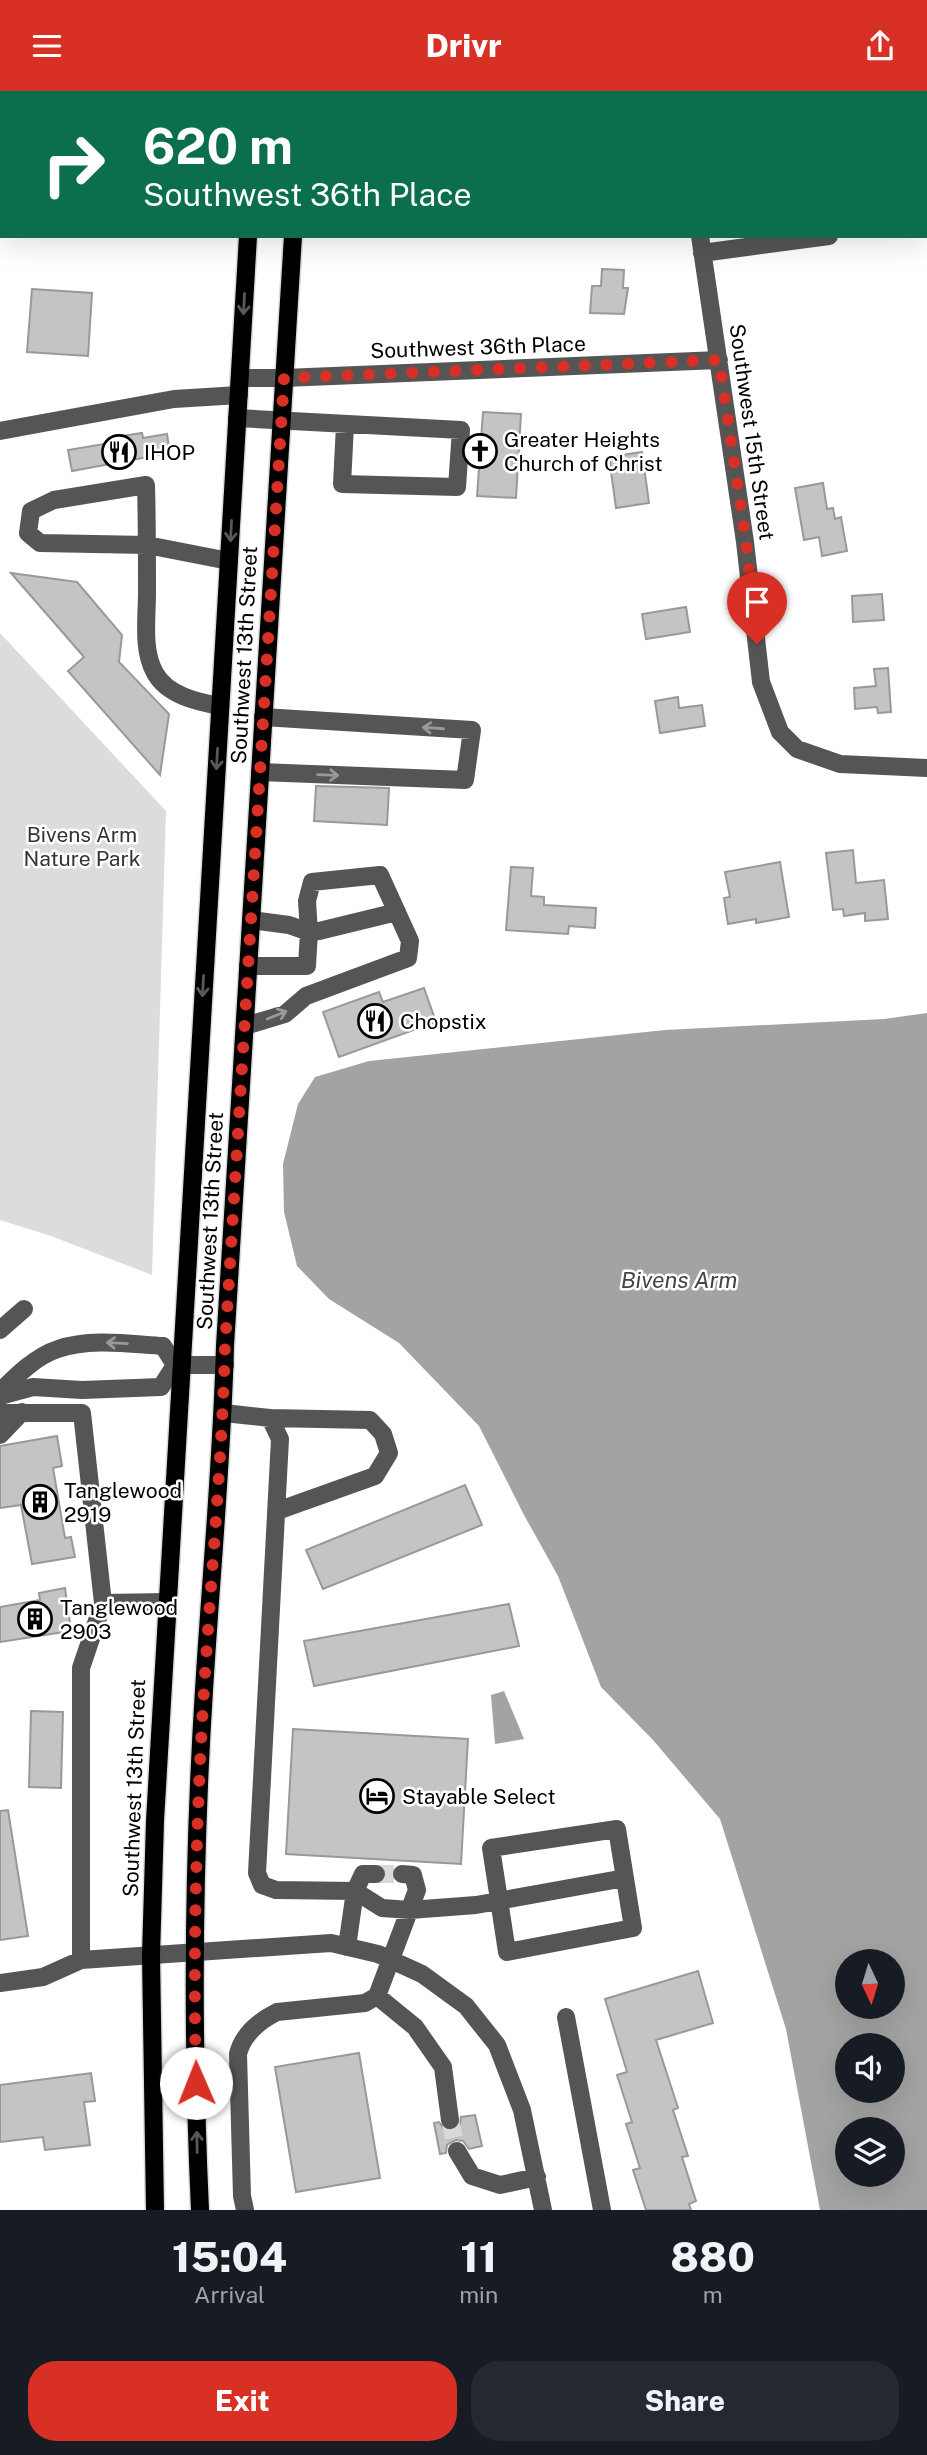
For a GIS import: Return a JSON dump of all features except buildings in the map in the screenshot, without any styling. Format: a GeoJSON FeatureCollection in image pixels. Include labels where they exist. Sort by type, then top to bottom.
{"type":"FeatureCollection","features":[{"type":"Feature","properties":{"kind":"main road","name":"Southwest 13th Street"},"geometry":{"type":"LineString","coordinates":[[155,2210],[151,1955],[155,1821],[178,1365],[248,238]]}},
{"type":"Feature","properties":{"kind":"main road","name":"Southwest 13th Street"},"geometry":{"type":"LineString","coordinates":[[200,2210],[195,1953],[203,1705],[224,1413],[244,1026],[293,238]]}},
{"type":"Feature","properties":{"kind":"street"},"geometry":{"type":"LineString","coordinates":[[701,244],[797,238]]}},
{"type":"Feature","properties":{"kind":"street","name":"Southwest 15th Street"},"geometry":{"type":"LineString","coordinates":[[701,244],[746,542],[761,682],[780,732],[797,749],[840,764],[927,768]]}},
{"type":"Feature","properties":{"kind":"street","name":"Southwest 36th Place"},"geometry":{"type":"LineString","coordinates":[[0,431],[284,378],[719,360]]}},
{"type":"Feature","properties":{"kind":"street"},"geometry":{"type":"LineString","coordinates":[[237,418],[461,430],[457,487],[342,484],[345,425]]}},
{"type":"Feature","properties":{"kind":"street"},"geometry":{"type":"LineString","coordinates":[[220,706],[201,703],[164,685],[155,674],[147,655],[147,545],[146,485],[54,500],[31,511],[29,533],[40,543],[147,545],[229,561]]}},
{"type":"Feature","properties":{"kind":"street"},"geometry":{"type":"LineString","coordinates":[[260,772],[465,781],[472,730],[263,717]]}},
{"type":"Feature","properties":{"kind":"street"},"geometry":{"type":"LineString","coordinates":[[244,1026],[285,1014],[306,996],[408,958],[410,941],[380,874],[312,882],[307,901],[309,932],[306,996]]}},
{"type":"Feature","properties":{"kind":"street"},"geometry":{"type":"LineString","coordinates":[[251,920],[289,925],[309,932],[397,912]]}},
{"type":"Feature","properties":{"kind":"street"},"geometry":{"type":"LineString","coordinates":[[248,966],[307,966]]}},
{"type":"Feature","properties":{"kind":"street"},"geometry":{"type":"LineString","coordinates":[[0,1330],[24,1309]]}},
{"type":"Feature","properties":{"kind":"street"},"geometry":{"type":"LineString","coordinates":[[0,1394],[23,1370],[57,1349],[68,1347],[102,1342],[163,1346],[178,1365]]}},
{"type":"Feature","properties":{"kind":"street"},"geometry":{"type":"LineString","coordinates":[[178,1365],[225,1365]]}},
{"type":"Feature","properties":{"kind":"street"},"geometry":{"type":"LineString","coordinates":[[0,1394],[33,1387],[82,1390],[161,1387],[178,1365]]}},
{"type":"Feature","properties":{"kind":"street"},"geometry":{"type":"LineString","coordinates":[[0,1435],[22,1412]]}},
{"type":"Feature","properties":{"kind":"street"},"geometry":{"type":"LineString","coordinates":[[0,1413],[82,1413],[103,1603],[81,1668],[81,1960]]}},
{"type":"Feature","properties":{"kind":"street"},"geometry":{"type":"LineString","coordinates":[[224,1413],[270,1418],[370,1420],[383,1434],[389,1453],[375,1476],[277,1511]]}},
{"type":"Feature","properties":{"kind":"street"},"geometry":{"type":"LineString","coordinates":[[270,1418],[280,1439],[257,1873],[262,1885],[276,1890],[355,1891],[382,1908],[410,1910],[498,1902],[625,1878]]}},
{"type":"Feature","properties":{"kind":"street"},"geometry":{"type":"LineString","coordinates":[[103,1603],[167,1602]]}},
{"type":"Feature","properties":{"kind":"street"},"geometry":{"type":"LineString","coordinates":[[617,1829],[625,1878],[633,1929],[507,1952],[491,1848],[617,1829]]}},
{"type":"Feature","properties":{"kind":"street"},"geometry":{"type":"LineString","coordinates":[[347,1947],[355,1891],[363,1874],[376,1874]]}},
{"type":"Feature","properties":{"kind":"street"},"geometry":{"type":"LineString","coordinates":[[245,2210],[242,2196],[238,2054],[240,2044],[265,2018],[276,2012],[365,2003],[377,1996],[417,1890],[413,1875],[402,1874]]}},
{"type":"Feature","properties":{"kind":"street"},"geometry":{"type":"LineString","coordinates":[[0,1983],[43,1977],[81,1960],[331,1943],[378,1954],[422,1974],[466,2006],[497,2045],[522,2110],[543,2210]]}},
{"type":"Feature","properties":{"kind":"street"},"geometry":{"type":"LineString","coordinates":[[377,1996],[415,2027],[443,2067],[450,2120]]}},
{"type":"Feature","properties":{"kind":"street"},"geometry":{"type":"LineString","coordinates":[[566,2017],[601,2210]]}},
{"type":"Feature","properties":{"kind":"street"},"geometry":{"type":"LineString","coordinates":[[457,2151],[472,2176],[500,2185],[537,2177]]}},
{"type":"Feature","properties":{"kind":"green space","name":"Bivens Arm Nature Park"},"geometry":{"type":"Polygon","coordinates":[[[0,633],[166,811],[152,1275],[51,1236],[0,1220],[0,633]]]}},
{"type":"Feature","properties":{"kind":"water","name":"Bivens Arm"},"geometry":{"type":"Polygon","coordinates":[[[927,1013],[927,2210],[820,2210],[786,2029],[720,1819],[653,1740],[601,1687],[558,1576],[479,1426],[399,1343],[329,1299],[297,1266],[284,1212],[283,1164],[298,1104],[315,1077],[369,1061],[665,1030],[884,1019],[927,1013]]]}},
{"type":"Feature","properties":{"kind":"water"},"geometry":{"type":"Polygon","coordinates":[[[504,1691],[524,1739],[495,1744],[491,1695],[504,1691]]]}},
{"type":"Feature","properties":{"kind":"tunnel"},"geometry":{"type":"LineString","coordinates":[[376,1874],[402,1874]]}},
{"type":"Feature","properties":{"kind":"tunnel"},"geometry":{"type":"LineString","coordinates":[[450,2120],[457,2151]]}},
{"type":"Feature","properties":{"kind":"place","name":"Greater Heights Church of Christ"},"geometry":{"type":"Point","coordinates":[480,451]}},
{"type":"Feature","properties":{"kind":"place","name":"IHOP"},"geometry":{"type":"Point","coordinates":[119,452]}},
{"type":"Feature","properties":{"kind":"place","name":"Chopstix"},"geometry":{"type":"Point","coordinates":[375,1021]}},
{"type":"Feature","properties":{"kind":"place","name":"Tanglewood 2919"},"geometry":{"type":"Point","coordinates":[40,1502]}},
{"type":"Feature","properties":{"kind":"place","name":"Tanglewood 2903"},"geometry":{"type":"Point","coordinates":[35,1619]}},
{"type":"Feature","properties":{"kind":"place","name":"Stayable Select"},"geometry":{"type":"Point","coordinates":[377,1796]}},
{"type":"Feature","properties":{"kind":"route"},"geometry":{"type":"LineString","coordinates":[[196,2083],[195,1953],[204,1692],[224,1413],[225,1346],[284,378],[719,360],[746,542],[757,644]]}}]}
